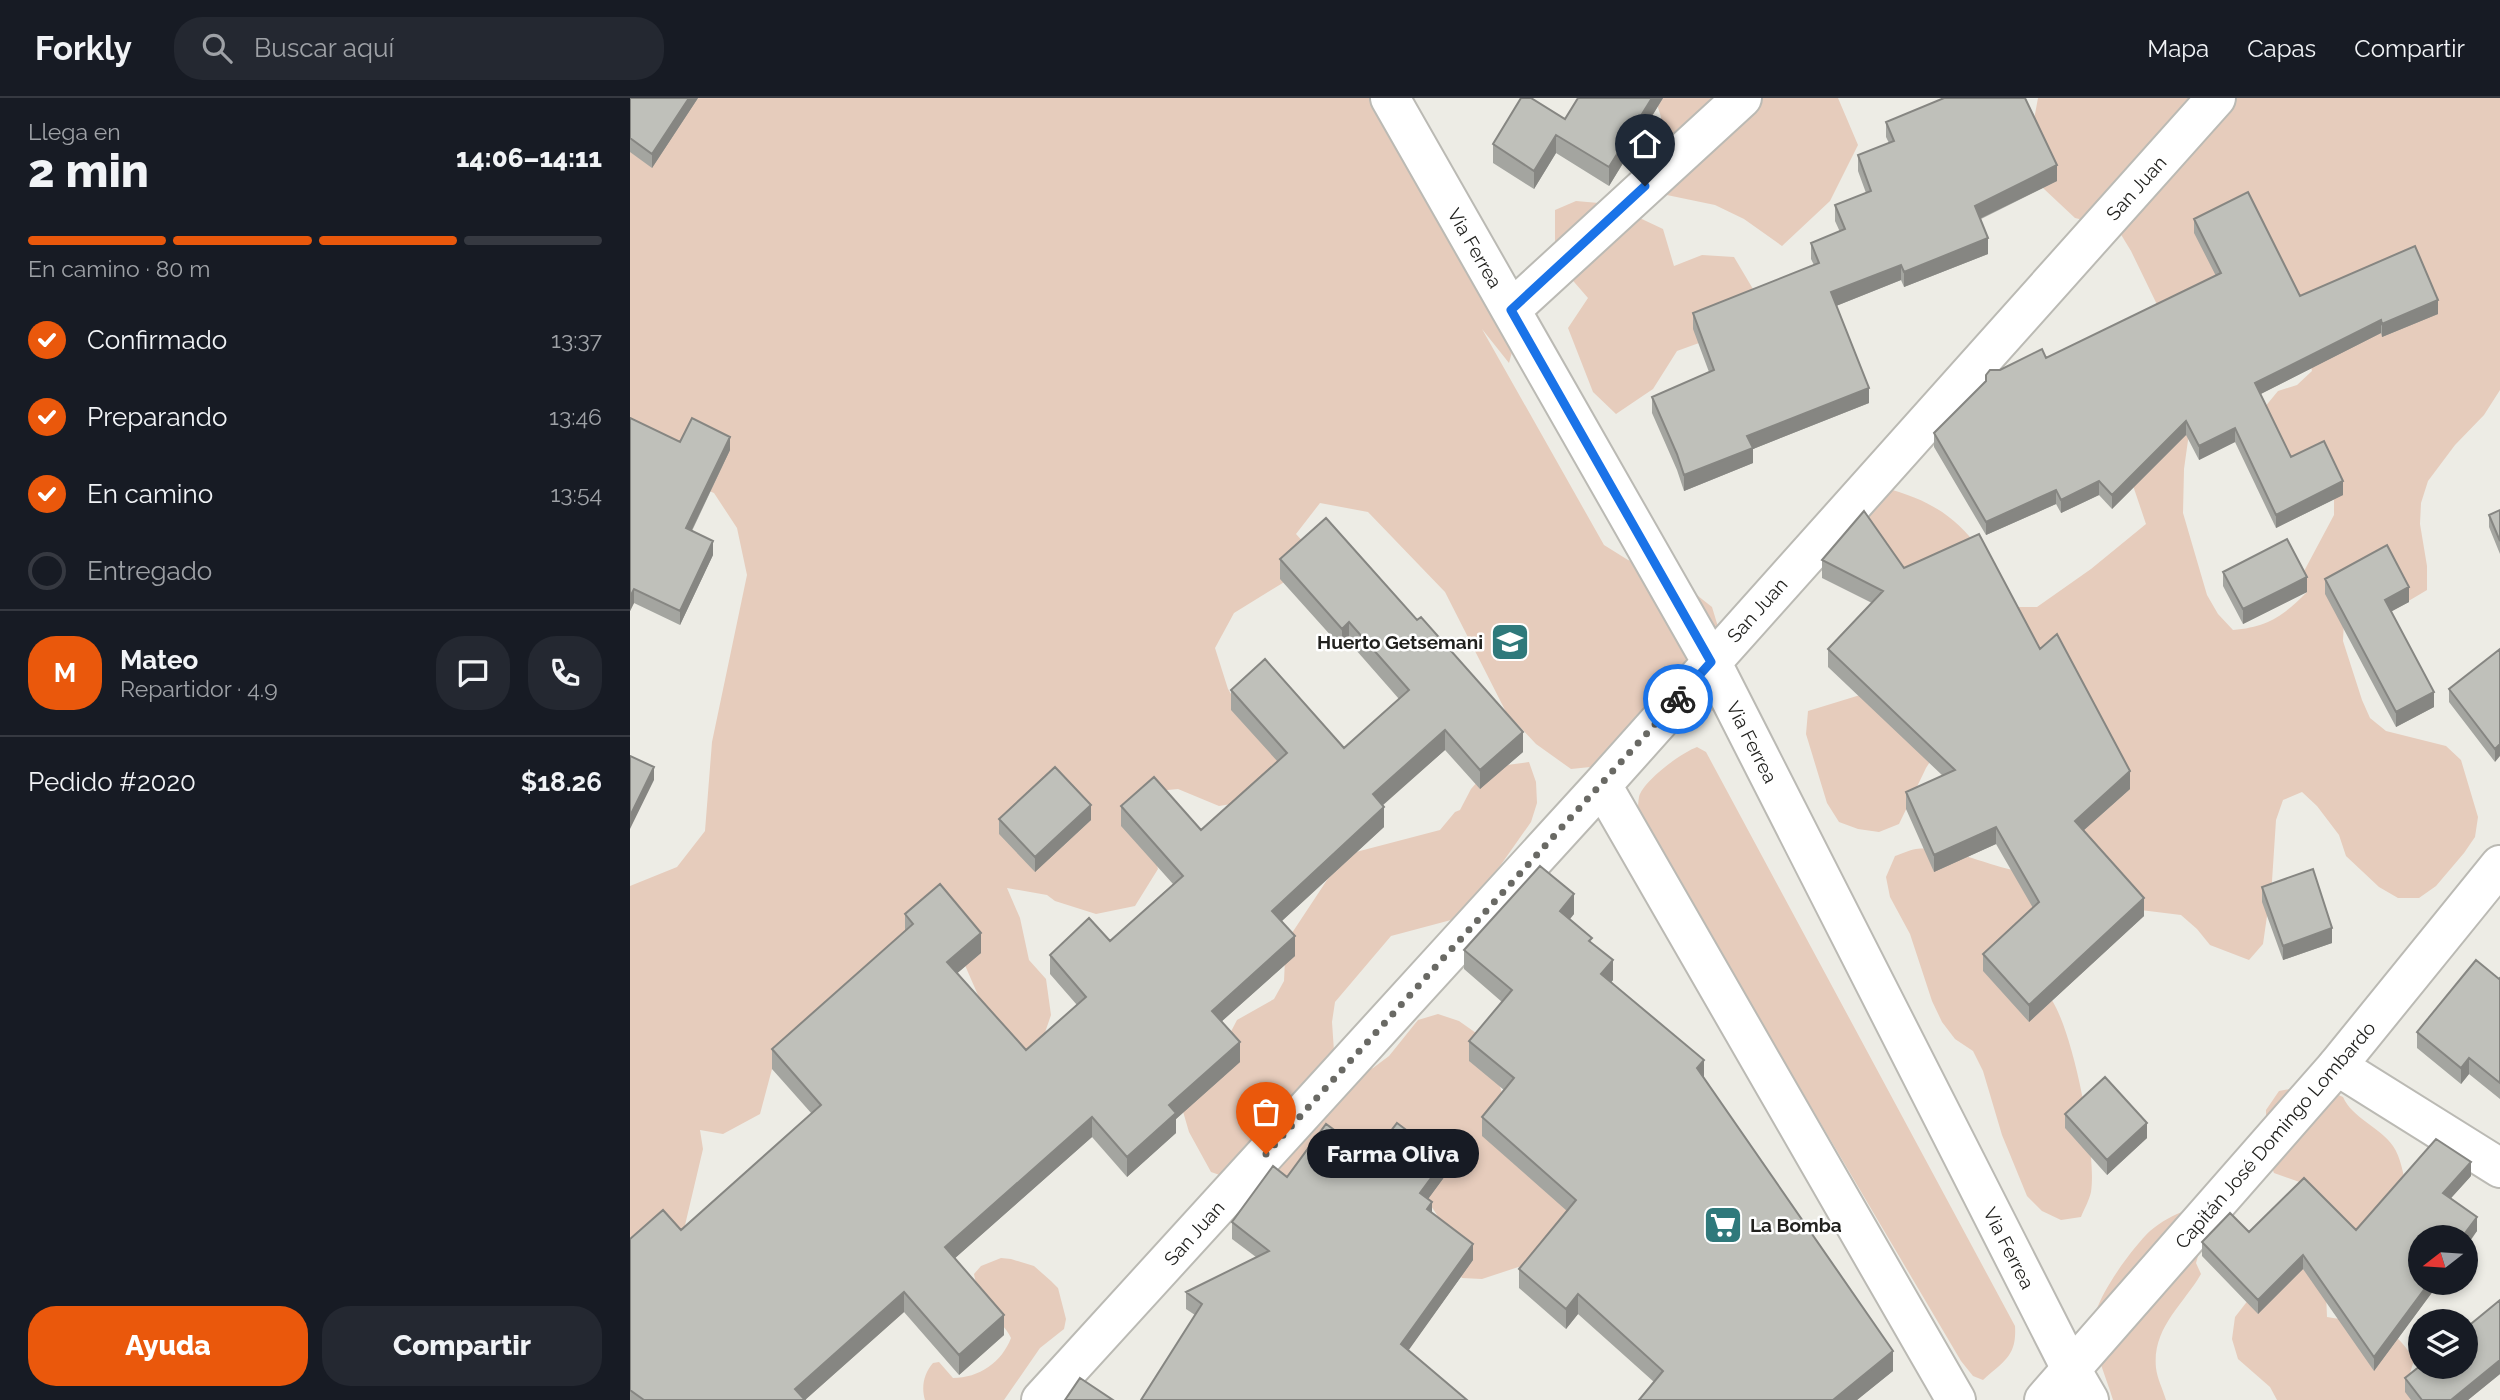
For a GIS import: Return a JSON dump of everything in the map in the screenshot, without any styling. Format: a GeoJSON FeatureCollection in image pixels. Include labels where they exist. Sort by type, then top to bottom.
{"type":"FeatureCollection","features":[{"type":"Feature","properties":{"kind":"street","name":"Via Ferrea"},"geometry":{"type":"LineString","coordinates":[[1390,98],[1711,662],[2080,1385]]}},
{"type":"Feature","properties":{"kind":"street"},"geometry":{"type":"LineString","coordinates":[[1511,310],[1742,98]]}},
{"type":"Feature","properties":{"kind":"street","name":"San Juan"},"geometry":{"type":"LineString","coordinates":[[1041,1400],[1602,785],[2216,98]]}},
{"type":"Feature","properties":{"kind":"street"},"geometry":{"type":"LineString","coordinates":[[1602,785],[1956,1400]]}},
{"type":"Feature","properties":{"kind":"street","name":"Capitán José Domingo Lombardo"},"geometry":{"type":"LineString","coordinates":[[2044,1400],[2080,1385],[2500,865]]}},
{"type":"Feature","properties":{"kind":"street"},"geometry":{"type":"LineString","coordinates":[[2337,1066],[2500,1168]]}},
{"type":"Feature","properties":{"kind":"shaded area"},"geometry":{"type":"Polygon","coordinates":[[[630,98],[1397,98],[1521,320],[1509,363],[1482,329],[1604,545],[1628,560],[1669,573],[1712,607],[1729,663],[1725,706],[1644,737],[1610,765],[1571,769],[1536,744],[1506,712],[1445,592],[1368,512],[1320,503],[1296,534],[1315,555],[1286,581],[1234,613],[1215,648],[1228,689],[1249,724],[1310,779],[1256,800],[1219,806],[1178,789],[1137,793],[1158,869],[1135,906],[1096,914],[1055,901],[1047,895],[1007,888],[1020,918],[1029,960],[1046,979],[1051,1015],[1040,1047],[1024,1062],[981,1002],[964,963],[772,1069],[760,1114],[723,1134],[700,1130],[703,1149],[677,1259],[630,1260],[630,886],[677,867],[705,831],[712,742],[747,575],[737,528],[714,493],[634,460],[630,453],[630,98]]]}},
{"type":"Feature","properties":{"kind":"shaded area"},"geometry":{"type":"Polygon","coordinates":[[[1655,98],[1838,98],[1858,145],[1830,201],[1782,246],[1744,219],[1715,205],[1662,194],[1661,117],[1655,98]]]}},
{"type":"Feature","properties":{"kind":"shaded area"},"geometry":{"type":"Polygon","coordinates":[[[2038,98],[2500,98],[2500,390],[2484,415],[2455,445],[2428,481],[2421,503],[2420,524],[2427,566],[2427,590],[2385,615],[2344,620],[2343,641],[2370,718],[2386,731],[2446,746],[2461,760],[2478,817],[2475,837],[2436,886],[2419,898],[2398,898],[2379,887],[2346,856],[2339,835],[2317,806],[2302,792],[2283,800],[2276,820],[2272,881],[2263,944],[2249,960],[2210,945],[2181,915],[2116,907],[2040,986],[2053,1002],[2069,1041],[2091,1150],[2091,1192],[2088,1202],[2081,1217],[2061,1220],[2042,1211],[2027,1196],[2002,1135],[1983,1071],[1973,1051],[1955,1039],[1942,1022],[1932,1001],[1910,934],[1890,897],[1886,877],[1895,856],[1913,850],[1941,850],[2019,871],[1948,734],[1926,768],[1899,824],[1879,832],[1858,829],[1839,822],[1827,803],[1806,734],[1808,711],[1909,680],[1887,562],[1859,512],[1882,487],[1931,505],[1964,530],[1989,563],[2016,607],[2037,607],[2091,569],[2146,524],[2124,459],[2190,426],[2184,469],[2183,513],[2207,595],[2218,614],[2233,630],[2274,619],[2307,592],[2302,575],[2334,515],[2334,494],[2275,498],[2257,488],[2247,449],[2264,408],[2278,391],[2297,385],[2312,371],[2302,321],[2182,356],[2117,228],[2075,218],[2043,188],[2035,166],[2033,125],[2038,98]]]}},
{"type":"Feature","properties":{"kind":"shaded area"},"geometry":{"type":"Polygon","coordinates":[[[1576,201],[1610,204],[1663,229],[1674,266],[1702,255],[1734,257],[1753,289],[1710,339],[1677,351],[1653,389],[1616,414],[1593,392],[1568,328],[1588,298],[1555,260],[1555,210],[1576,201]]]}},
{"type":"Feature","properties":{"kind":"shaded area"},"geometry":{"type":"Polygon","coordinates":[[[1697,747],[1706,752],[2015,1326],[2014,1344],[2008,1357],[1983,1380],[1973,1376],[1961,1361],[1638,814],[1639,797],[1647,783],[1673,761],[1697,747]]]}},
{"type":"Feature","properties":{"kind":"shaded area"},"geometry":{"type":"Polygon","coordinates":[[[1529,762],[1536,782],[1537,803],[1531,822],[1493,876],[1451,920],[1391,936],[1335,1002],[1332,1022],[1335,1066],[1354,1075],[1373,1068],[1389,1056],[1418,1020],[1438,1014],[1459,1021],[1476,1033],[1495,1070],[1519,1149],[1575,1191],[1564,1252],[1482,1279],[1462,1278],[1448,1260],[1437,1215],[1401,1160],[1397,1140],[1343,1161],[1278,1195],[1211,1172],[1189,1132],[1182,1108],[1237,1020],[1274,999],[1284,981],[1290,936],[1336,870],[1337,864],[1356,852],[1440,830],[1455,812],[1460,810],[1471,789],[1486,772],[1529,762]]]}},
{"type":"Feature","properties":{"kind":"shaded area"},"geometry":{"type":"Polygon","coordinates":[[[2300,1087],[2323,1088],[2343,1097],[2353,1111],[2387,1139],[2398,1155],[2407,1188],[2326,1293],[2327,1317],[2378,1326],[2397,1338],[2408,1350],[2408,1380],[2413,1400],[2277,1400],[2270,1387],[2238,1359],[2232,1339],[2235,1317],[2249,1299],[2308,1185],[2274,1173],[2266,1153],[2266,1110],[2279,1091],[2300,1087]]]}},
{"type":"Feature","properties":{"kind":"shaded area"},"geometry":{"type":"Polygon","coordinates":[[[2187,1210],[2209,1218],[2196,1263],[2201,1274],[2170,1318],[2159,1341],[2156,1368],[2166,1400],[2113,1400],[2098,1355],[2093,1327],[2094,1316],[2114,1276],[2142,1239],[2163,1221],[2187,1210]]]}},
{"type":"Feature","properties":{"kind":"shaded area"},"geometry":{"type":"Polygon","coordinates":[[[1001,1258],[1034,1266],[1058,1288],[1066,1319],[1064,1329],[1040,1348],[1004,1400],[925,1400],[924,1380],[933,1363],[939,1362],[953,1378],[963,1377],[988,1367],[1007,1347],[1011,1338],[985,1303],[974,1274],[981,1266],[1001,1258]]]}},
{"type":"Feature","properties":{"kind":"building"},"geometry":{"type":"Polygon","coordinates":[[[630,98],[689,98],[652,154],[630,138],[630,98]]]}},
{"type":"Feature","properties":{"kind":"building"},"geometry":{"type":"Polygon","coordinates":[[[1521,98],[1531,98],[1565,119],[1578,98],[1652,98],[1609,167],[1556,135],[1534,171],[1493,144],[1521,98]]]}},
{"type":"Feature","properties":{"kind":"building"},"geometry":{"type":"Polygon","coordinates":[[[1944,98],[2025,98],[2057,165],[1975,206],[1988,238],[1904,272],[1901,265],[1831,292],[1869,388],[1747,436],[1753,448],[1684,475],[1652,397],[1714,370],[1693,313],[1819,263],[1811,243],[1845,229],[1835,205],[1871,191],[1858,155],[1894,141],[1886,122],[1944,98]]]}},
{"type":"Feature","properties":{"kind":"building"},"geometry":{"type":"Polygon","coordinates":[[[2248,192],[2300,296],[2415,246],[2438,300],[2382,324],[2381,320],[2255,383],[2291,457],[2324,441],[2343,481],[2276,515],[2235,428],[2199,446],[2186,421],[2112,495],[2099,481],[2061,500],[2056,490],[1986,522],[1934,433],[1986,381],[1990,370],[2000,370],[2042,349],[2046,358],[2221,273],[2194,219],[2248,192]]]}},
{"type":"Feature","properties":{"kind":"building"},"geometry":{"type":"Polygon","coordinates":[[[630,418],[680,442],[692,418],[730,437],[686,528],[713,541],[680,611],[634,589],[630,597],[630,418]]]}},
{"type":"Feature","properties":{"kind":"building"},"geometry":{"type":"Polygon","coordinates":[[[2500,510],[2500,541],[2489,515],[2500,510]]]}},
{"type":"Feature","properties":{"kind":"building"},"geometry":{"type":"Polygon","coordinates":[[[1864,511],[1904,568],[1979,534],[2040,649],[2057,634],[2130,771],[2075,821],[2144,898],[2029,1005],[1983,954],[2039,902],[1996,827],[1934,855],[1906,792],[1955,770],[1828,649],[1883,591],[1822,560],[1864,511]]]}},
{"type":"Feature","properties":{"kind":"building"},"geometry":{"type":"Polygon","coordinates":[[[1326,518],[1417,620],[1421,617],[1523,732],[1480,770],[1445,730],[1373,794],[1384,807],[1272,911],[1295,936],[1212,1011],[1240,1042],[1169,1105],[1176,1113],[1127,1157],[1092,1117],[945,1247],[1004,1315],[959,1355],[904,1292],[795,1389],[805,1400],[644,1400],[630,1390],[630,1239],[663,1210],[681,1230],[821,1105],[772,1049],[913,924],[905,914],[940,884],[981,933],[947,962],[1026,1050],[1086,997],[1050,955],[1089,918],[1110,941],[1183,876],[1121,806],[1154,777],[1201,830],[1287,753],[1231,690],[1265,659],[1344,748],[1409,690],[1349,622],[1342,629],[1280,559],[1326,518]]]}},
{"type":"Feature","properties":{"kind":"building"},"geometry":{"type":"Polygon","coordinates":[[[2287,539],[2307,577],[2243,609],[2223,572],[2287,539]]]}},
{"type":"Feature","properties":{"kind":"building"},"geometry":{"type":"Polygon","coordinates":[[[2387,545],[2409,587],[2385,600],[2434,692],[2396,712],[2325,579],[2387,545]]]}},
{"type":"Feature","properties":{"kind":"building"},"geometry":{"type":"Polygon","coordinates":[[[2500,649],[2500,744],[2495,749],[2449,689],[2500,649]]]}},
{"type":"Feature","properties":{"kind":"building"},"geometry":{"type":"Polygon","coordinates":[[[630,756],[654,767],[630,816],[630,756]]]}},
{"type":"Feature","properties":{"kind":"building"},"geometry":{"type":"Polygon","coordinates":[[[1055,767],[1091,805],[1035,857],[999,819],[1055,767]]]}},
{"type":"Feature","properties":{"kind":"building"},"geometry":{"type":"Polygon","coordinates":[[[1540,866],[1574,894],[1560,911],[1592,938],[1589,941],[1613,960],[1601,974],[1704,1060],[1697,1068],[1893,1351],[1833,1400],[1639,1400],[1663,1371],[1578,1294],[1566,1309],[1519,1269],[1576,1200],[1482,1117],[1514,1078],[1469,1041],[1512,990],[1464,950],[1540,866]]]}},
{"type":"Feature","properties":{"kind":"building"},"geometry":{"type":"Polygon","coordinates":[[[2313,869],[2332,928],[2283,946],[2262,887],[2313,869]]]}},
{"type":"Feature","properties":{"kind":"building"},"geometry":{"type":"Polygon","coordinates":[[[2476,960],[2500,978],[2500,1083],[2469,1058],[2461,1068],[2417,1032],[2476,960]]]}},
{"type":"Feature","properties":{"kind":"building"},"geometry":{"type":"Polygon","coordinates":[[[2105,1077],[2147,1123],[2107,1160],[2065,1114],[2105,1077]]]}},
{"type":"Feature","properties":{"kind":"building"},"geometry":{"type":"Polygon","coordinates":[[[1397,1123],[1445,1159],[1420,1193],[1432,1202],[1427,1209],[1473,1244],[1401,1344],[1467,1400],[1141,1400],[1202,1304],[1186,1292],[1269,1251],[1232,1222],[1273,1166],[1287,1177],[1326,1124],[1371,1157],[1397,1123]]]}},
{"type":"Feature","properties":{"kind":"building"},"geometry":{"type":"Polygon","coordinates":[[[2436,1139],[2471,1162],[2443,1193],[2477,1217],[2471,1225],[2408,1225],[2408,1295],[2420,1295],[2374,1357],[2303,1255],[2258,1300],[2202,1242],[2230,1213],[2249,1232],[2304,1178],[2356,1230],[2436,1139]]]}},
{"type":"Feature","properties":{"kind":"building"},"geometry":{"type":"Polygon","coordinates":[[[2500,1300],[2500,1360],[2478,1378],[2478,1318],[2500,1300]]]}},
{"type":"Feature","properties":{"kind":"building"},"geometry":{"type":"Polygon","coordinates":[[[2408,1376],[2408,1379],[2477,1379],[2451,1400],[2422,1400],[2405,1378],[2408,1376]]]}},
{"type":"Feature","properties":{"kind":"building"},"geometry":{"type":"Polygon","coordinates":[[[1080,1378],[1113,1400],[1065,1400],[1080,1378]]]}},
{"type":"Feature","properties":{"kind":"way so far"},"geometry":{"type":"LineString","coordinates":[[1266,1154],[1678,699]]}},
{"type":"Feature","properties":{"kind":"place","name":"Huerto Getsemani"},"geometry":{"type":"Point","coordinates":[1510,642]}},
{"type":"Feature","properties":{"kind":"place","name":"Farma Oliva"},"geometry":{"type":"Point","coordinates":[1266,1154]}},
{"type":"Feature","properties":{"kind":"place","name":"La Bomba"},"geometry":{"type":"Point","coordinates":[1723,1225]}},
{"type":"Feature","properties":{"kind":"route"},"geometry":{"type":"LineString","coordinates":[[1645,186],[1511,310],[1711,662],[1678,699]]}}]}
